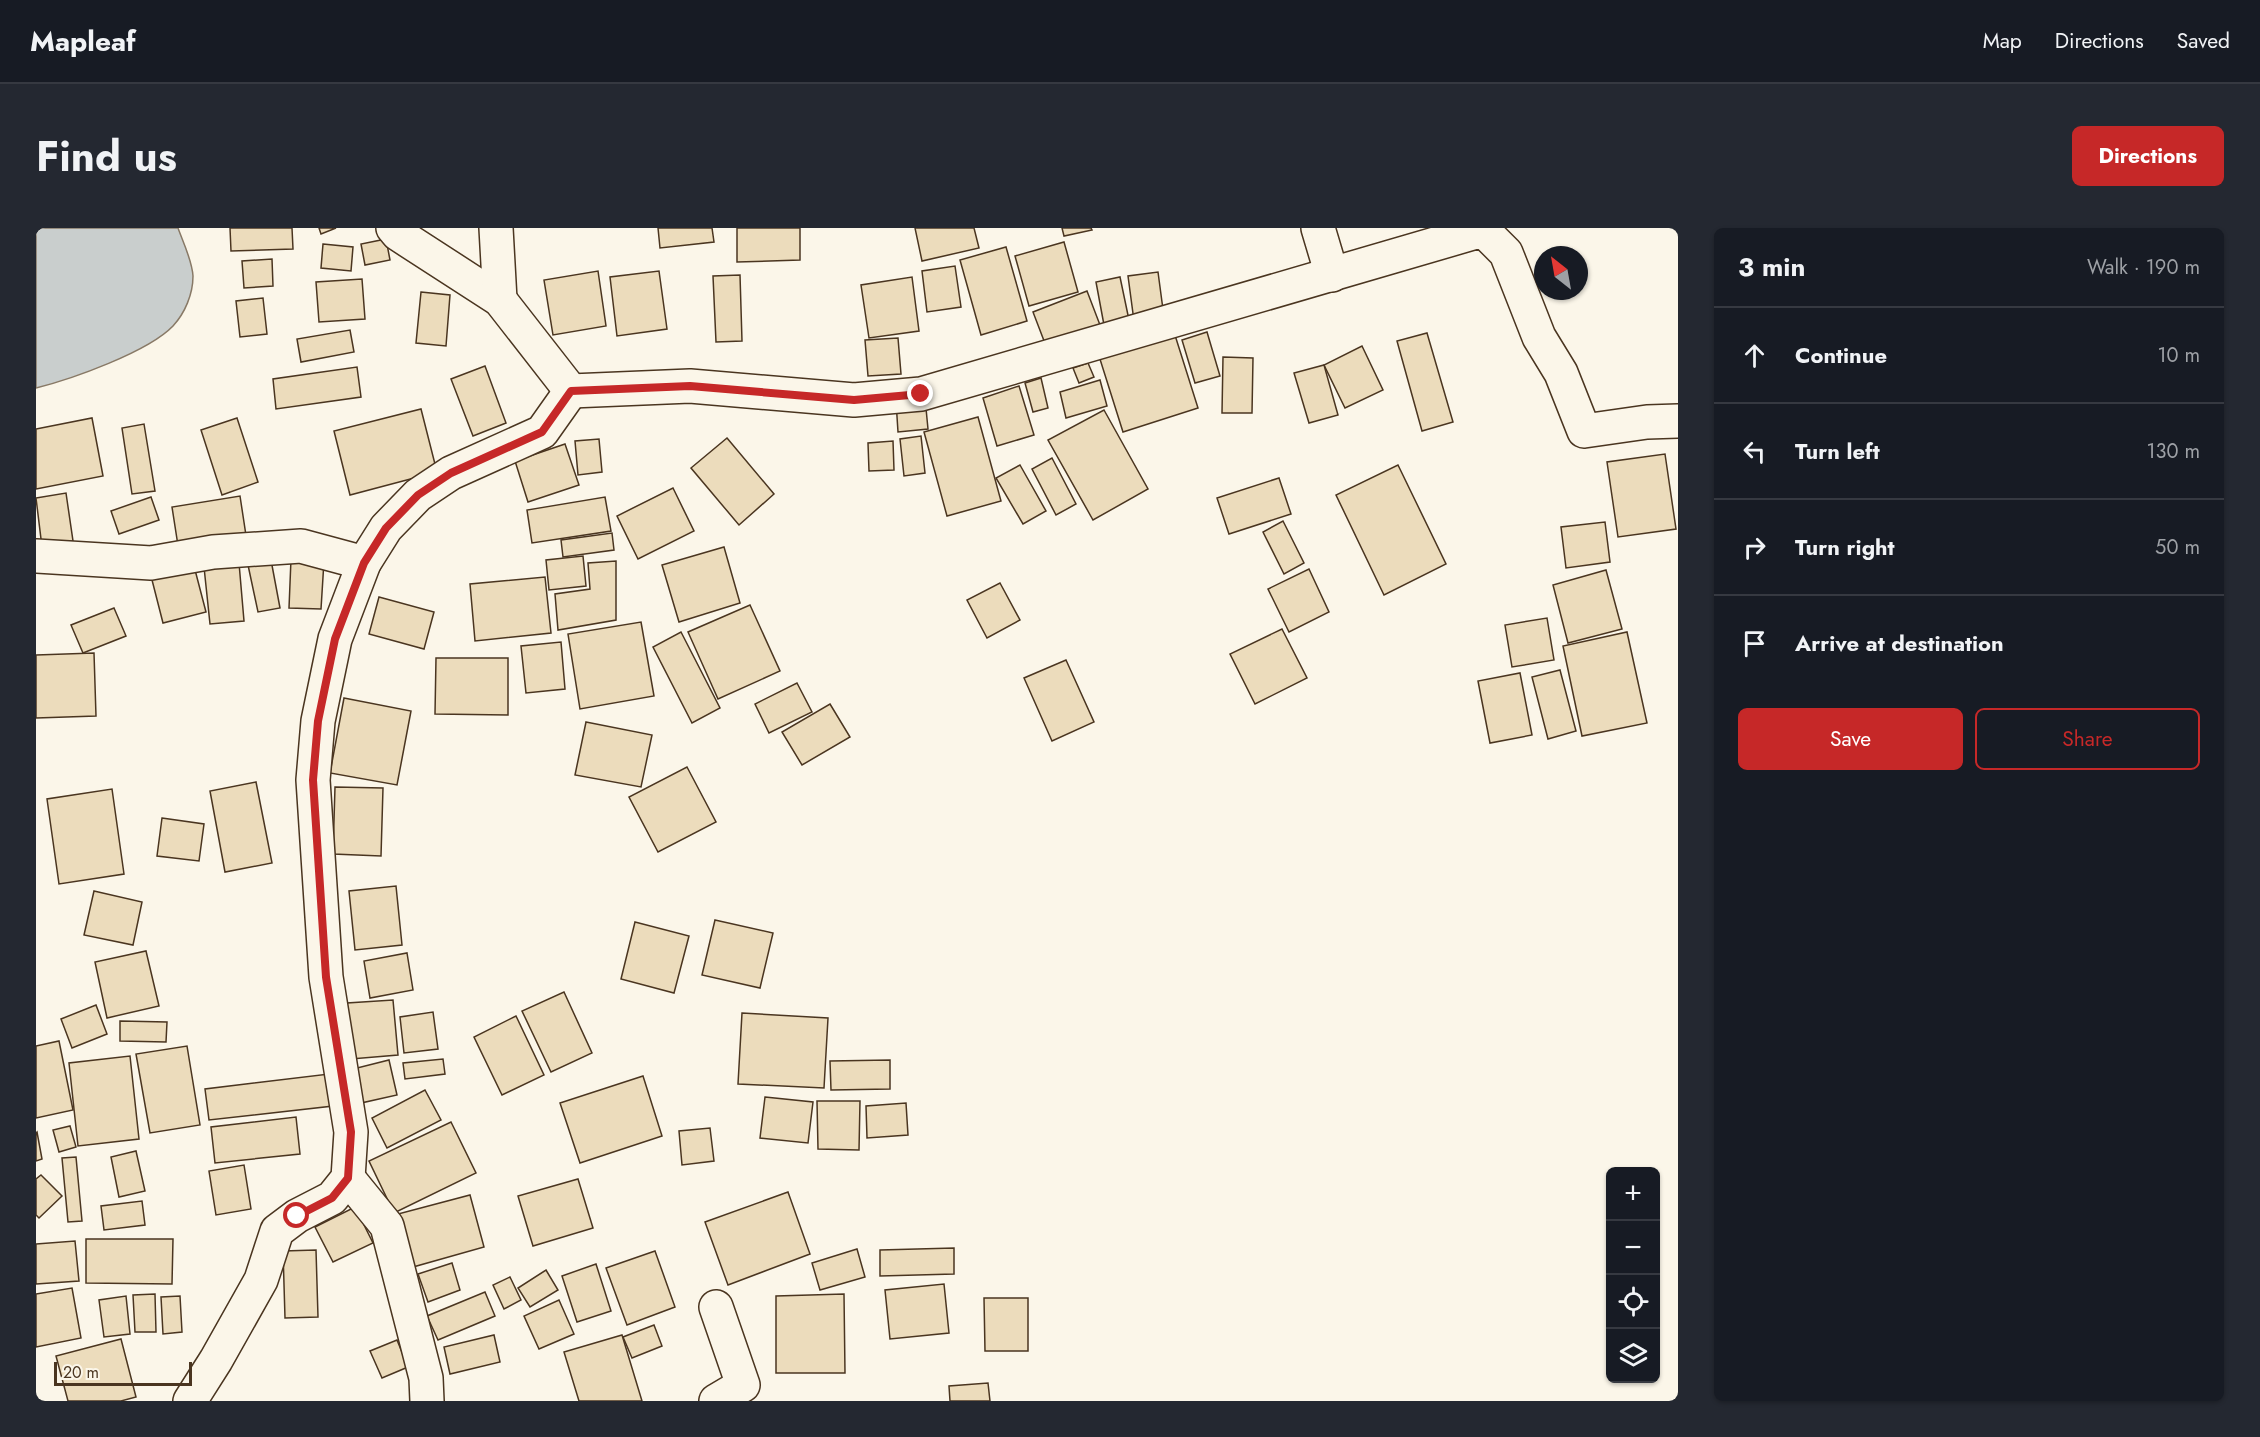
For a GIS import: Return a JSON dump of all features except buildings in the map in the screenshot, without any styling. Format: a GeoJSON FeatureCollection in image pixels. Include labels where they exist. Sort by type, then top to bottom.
{"type":"FeatureCollection","features":[{"type":"Feature","properties":{"kind":"street"},"geometry":{"type":"LineString","coordinates":[[393,228],[398,234],[500,300],[571,391]]}},
{"type":"Feature","properties":{"kind":"street"},"geometry":{"type":"LineString","coordinates":[[496,228],[500,300]]}},
{"type":"Feature","properties":{"kind":"street"},"geometry":{"type":"LineString","coordinates":[[1318,228],[1332,275]]}},
{"type":"Feature","properties":{"kind":"street"},"geometry":{"type":"LineString","coordinates":[[571,391],[690,386],[854,400],[921,394],[1483,230],[1506,253],[1539,337],[1561,373],[1584,431],[1647,422],[1678,421]]}},
{"type":"Feature","properties":{"kind":"street"},"geometry":{"type":"LineString","coordinates":[[190,1401],[261,1280],[277,1232],[297,1216],[332,1198],[348,1178],[351,1132],[326,977],[313,780],[318,721],[335,639],[364,563],[386,528],[418,495],[451,473],[542,432],[571,391]]}},
{"type":"Feature","properties":{"kind":"street"},"geometry":{"type":"LineString","coordinates":[[36,556],[151,563],[213,552],[302,546],[364,563]]}},
{"type":"Feature","properties":{"kind":"street"},"geometry":{"type":"LineString","coordinates":[[348,1178],[387,1226],[426,1378],[427,1401]]}},
{"type":"Feature","properties":{"kind":"street"},"geometry":{"type":"LineString","coordinates":[[716,1307],[743,1385],[716,1401]]}},
{"type":"Feature","properties":{"kind":"shaded area"},"geometry":{"type":"Polygon","coordinates":[[[36,228],[178,228],[189,257],[193,276],[188,303],[173,326],[146,345],[89,371],[36,388],[36,228]]]}},
{"type":"Feature","properties":{"kind":"route"},"geometry":{"type":"LineString","coordinates":[[297,1216],[332,1198],[348,1178],[351,1132],[326,977],[313,780],[318,721],[335,639],[364,563],[386,528],[418,495],[451,473],[542,432],[571,391],[690,386],[854,400],[921,394]]}}]}
